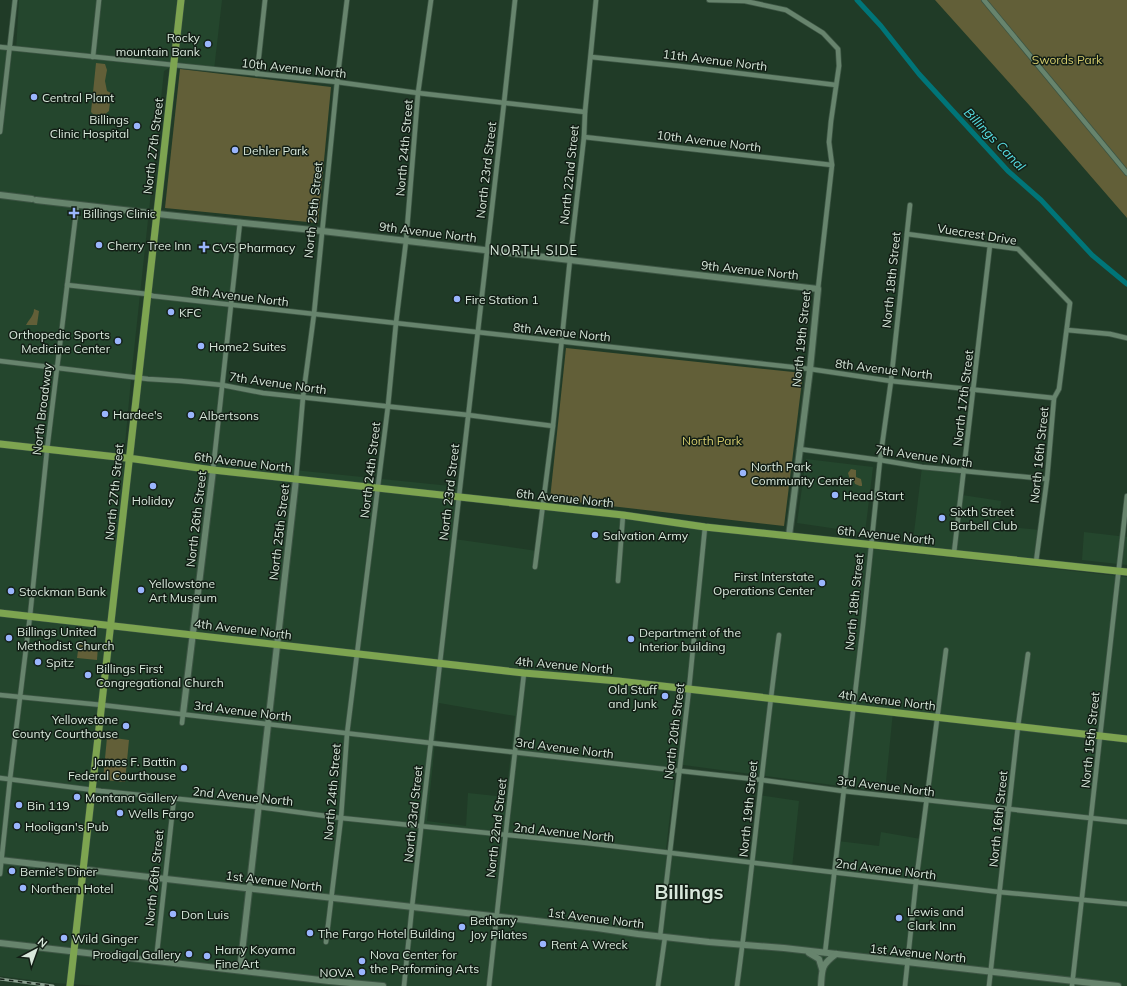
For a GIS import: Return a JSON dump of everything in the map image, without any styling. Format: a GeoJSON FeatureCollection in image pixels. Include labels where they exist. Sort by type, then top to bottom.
{"type":"FeatureCollection","features":[{"type":"Feature","properties":{"kind":"main road","name":"North 27th Street"},"geometry":{"type":"LineString","coordinates":[[70,986],[181,0]]}},
{"type":"Feature","properties":{"kind":"main road","name":"6th Avenue North"},"geometry":{"type":"LineString","coordinates":[[0,444],[130,458],[213,470],[623,515],[705,527],[1127,572]]}},
{"type":"Feature","properties":{"kind":"main road","name":"4th Avenue North"},"geometry":{"type":"LineString","coordinates":[[0,613],[524,673],[854,707],[1127,739]]}},
{"type":"Feature","properties":{"kind":"street"},"geometry":{"type":"LineString","coordinates":[[0,132],[15,0]]}},
{"type":"Feature","properties":{"kind":"street"},"geometry":{"type":"LineString","coordinates":[[93,57],[99,0]]}},
{"type":"Feature","properties":{"kind":"street"},"geometry":{"type":"LineString","coordinates":[[258,74],[264,0]]}},
{"type":"Feature","properties":{"kind":"street","name":"North 25th Street"},"geometry":{"type":"LineString","coordinates":[[240,970],[296,479],[303,397],[314,314],[337,82],[347,0]]}},
{"type":"Feature","properties":{"kind":"street","name":"North 24th Street"},"geometry":{"type":"LineString","coordinates":[[326,942],[341,818],[347,734],[388,406],[406,241],[418,94],[431,0]]}},
{"type":"Feature","properties":{"kind":"street","name":"North 23rd Street"},"geometry":{"type":"LineString","coordinates":[[404,986],[515,0]]}},
{"type":"Feature","properties":{"kind":"street","name":"North 22nd Street"},"geometry":{"type":"LineString","coordinates":[[535,567],[544,507],[553,426],[584,137],[596,0]]}},
{"type":"Feature","properties":{"kind":"street","name":"North 19th Street"},"geometry":{"type":"LineString","coordinates":[[709,0],[745,1],[786,10],[823,33],[838,49],[839,66],[829,142],[832,165],[810,369],[789,536]]}},
{"type":"Feature","properties":{"kind":"street"},"geometry":{"type":"LineString","coordinates":[[984,0],[1127,173]]}},
{"type":"Feature","properties":{"kind":"street","name":"10th Avenue North"},"geometry":{"type":"LineString","coordinates":[[0,47],[337,82],[418,94],[585,112]]}},
{"type":"Feature","properties":{"kind":"street","name":"11th Avenue North"},"geometry":{"type":"LineString","coordinates":[[591,57],[836,85]]}},
{"type":"Feature","properties":{"kind":"street","name":"10th Avenue North"},"geometry":{"type":"LineString","coordinates":[[584,137],[832,165]]}},
{"type":"Feature","properties":{"kind":"street","name":"9th Avenue North"},"geometry":{"type":"LineString","coordinates":[[0,195],[156,214],[570,259],[818,289]]}},
{"type":"Feature","properties":{"kind":"street","name":"North Broadway"},"geometry":{"type":"LineString","coordinates":[[0,874],[30,616],[47,450],[77,205]]}},
{"type":"Feature","properties":{"kind":"street","name":"North 18th Street"},"geometry":{"type":"LineString","coordinates":[[825,953],[910,205]]}},
{"type":"Feature","properties":{"kind":"street","name":"North 26th Street"},"geometry":{"type":"LineString","coordinates":[[182,722],[213,470],[240,222]]}},
{"type":"Feature","properties":{"kind":"street","name":"Vuecrest Drive"},"geometry":{"type":"LineString","coordinates":[[907,234],[1018,249],[1070,302]]}},
{"type":"Feature","properties":{"kind":"street","name":"North 17th Street"},"geometry":{"type":"LineString","coordinates":[[954,553],[990,245]]}},
{"type":"Feature","properties":{"kind":"street","name":"8th Avenue North"},"geometry":{"type":"LineString","coordinates":[[67,285],[478,333],[810,369],[890,381],[1054,398]]}},
{"type":"Feature","properties":{"kind":"street","name":"North 16th Street"},"geometry":{"type":"LineString","coordinates":[[1036,562],[1047,480],[1054,398],[1059,389],[1070,302]]}},
{"type":"Feature","properties":{"kind":"street"},"geometry":{"type":"LineString","coordinates":[[1067,330],[1110,334],[1127,338]]}},
{"type":"Feature","properties":{"kind":"street","name":"7th Avenue North"},"geometry":{"type":"LineString","coordinates":[[0,361],[222,385],[263,393],[468,415],[553,426]]}},
{"type":"Feature","properties":{"kind":"street","name":"7th Avenue North"},"geometry":{"type":"LineString","coordinates":[[799,449],[922,467],[1047,480]]}},
{"type":"Feature","properties":{"kind":"street","name":"North 15th Street"},"geometry":{"type":"LineString","coordinates":[[1072,983],[1083,900],[1127,496]]}},
{"type":"Feature","properties":{"kind":"street"},"geometry":{"type":"LineString","coordinates":[[618,581],[623,515]]}},
{"type":"Feature","properties":{"kind":"street","name":"North 20th Street"},"geometry":{"type":"LineString","coordinates":[[658,986],[670,854],[689,689],[705,527]]}},
{"type":"Feature","properties":{"kind":"street","name":"North 19th Street"},"geometry":{"type":"LineString","coordinates":[[737,986],[753,863],[770,698],[779,635]]}},
{"type":"Feature","properties":{"kind":"street"},"geometry":{"type":"LineString","coordinates":[[905,986],[936,717],[946,650]]}},
{"type":"Feature","properties":{"kind":"street","name":"North 16th Street"},"geometry":{"type":"LineString","coordinates":[[989,986],[1018,726],[1028,654]]}},
{"type":"Feature","properties":{"kind":"street","name":"North 22nd Street"},"geometry":{"type":"LineString","coordinates":[[489,986],[495,916],[524,673]]}},
{"type":"Feature","properties":{"kind":"street","name":"3rd Avenue North"},"geometry":{"type":"LineString","coordinates":[[0,696],[183,714],[431,744],[762,780],[926,801],[1127,822]]}},
{"type":"Feature","properties":{"kind":"street","name":"2nd Avenue North"},"geometry":{"type":"LineString","coordinates":[[0,778],[259,807],[341,818],[835,872],[999,892],[1127,904]]}},
{"type":"Feature","properties":{"kind":"street","name":"North 26th Street"},"geometry":{"type":"LineString","coordinates":[[156,961],[174,798]]}},
{"type":"Feature","properties":{"kind":"street","name":"1st Avenue North"},"geometry":{"type":"LineString","coordinates":[[1,861],[495,916],[662,937],[908,962],[1072,983],[1118,986]]}},
{"type":"Feature","properties":{"kind":"street"},"geometry":{"type":"LineString","coordinates":[[0,943],[74,953],[383,986]]}},
{"type":"Feature","properties":{"kind":"street"},"geometry":{"type":"LineString","coordinates":[[807,951],[819,959],[822,970]]}},
{"type":"Feature","properties":{"kind":"street"},"geometry":{"type":"LineString","coordinates":[[821,986],[822,970],[825,962],[836,954]]}},
{"type":"Feature","properties":{"kind":"shaded area"},"geometry":{"type":"Polygon","coordinates":[[[19,0],[222,0],[214,70],[174,65],[164,71],[124,455],[130,458],[156,214],[240,222],[222,385],[303,397],[294,470],[460,487],[454,539],[537,551],[544,507],[864,548],[1127,577],[1127,986],[102,986],[54,983],[0,976],[0,49],[16,51],[19,0]],[[370,521],[338,812],[341,812],[370,521]],[[439,703],[427,821],[466,826],[468,793],[506,797],[515,716],[439,703]],[[893,712],[885,792],[676,764],[666,849],[753,859],[758,795],[799,801],[792,868],[834,873],[838,841],[879,846],[881,832],[921,839],[936,717],[893,712]]]}},
{"type":"Feature","properties":{"kind":"shaded area","name":"Head Start"},"geometry":{"type":"Polygon","coordinates":[[[806,459],[873,467],[865,533],[797,523],[806,459]]]}},
{"type":"Feature","properties":{"kind":"shaded area"},"geometry":{"type":"Polygon","coordinates":[[[922,467],[964,472],[962,495],[1001,501],[998,526],[1041,530],[1036,562],[912,549],[922,467]]]}},
{"type":"Feature","properties":{"kind":"shaded area"},"geometry":{"type":"Polygon","coordinates":[[[1084,532],[1127,537],[1127,565],[1082,560],[1084,532]]]}},
{"type":"Feature","properties":{"kind":"green space","name":"Swords Park"},"geometry":{"type":"Polygon","coordinates":[[[935,0],[1127,0],[1127,218],[1030,106],[935,0]]]}},
{"type":"Feature","properties":{"kind":"green space"},"geometry":{"type":"Polygon","coordinates":[[[96,63],[105,64],[107,70],[105,81],[107,91],[111,93],[109,111],[104,115],[93,114],[91,112],[96,63]]]}},
{"type":"Feature","properties":{"kind":"green space"},"geometry":{"type":"Polygon","coordinates":[[[180,69],[331,87],[318,223],[165,208],[180,69]]]}},
{"type":"Feature","properties":{"kind":"green space"},"geometry":{"type":"Polygon","coordinates":[[[34,309],[39,311],[37,325],[26,325],[32,316],[34,309]]]}},
{"type":"Feature","properties":{"kind":"green space","name":"North Park"},"geometry":{"type":"Polygon","coordinates":[[[566,348],[803,373],[784,526],[550,499],[566,348]]]}},
{"type":"Feature","properties":{"kind":"green space"},"geometry":{"type":"Polygon","coordinates":[[[851,469],[856,470],[856,477],[861,479],[862,486],[855,484],[854,481],[850,480],[848,473],[851,469]]]}},
{"type":"Feature","properties":{"kind":"green space"},"geometry":{"type":"Polygon","coordinates":[[[79,644],[98,646],[97,660],[77,658],[79,644]]]}},
{"type":"Feature","properties":{"kind":"green space"},"geometry":{"type":"Polygon","coordinates":[[[107,737],[129,740],[125,782],[103,780],[107,737]]]}},
{"type":"Feature","properties":{"kind":"waterway","name":"Billings Canal"},"geometry":{"type":"LineString","coordinates":[[857,0],[881,26],[919,74],[1008,171],[1041,200],[1092,255],[1127,284]]}},
{"type":"Feature","properties":{"kind":"railway"},"geometry":{"type":"LineString","coordinates":[[0,979],[53,986]]}},
{"type":"Feature","properties":{"kind":"place","name":"Rocky mountain Bank"},"geometry":{"type":"Point","coordinates":[208,44]}},
{"type":"Feature","properties":{"kind":"place","name":"Central Plant"},"geometry":{"type":"Point","coordinates":[34,97]}},
{"type":"Feature","properties":{"kind":"place","name":"Billings Clinic Hospital"},"geometry":{"type":"Point","coordinates":[137,126]}},
{"type":"Feature","properties":{"kind":"place","name":"Dehler Park"},"geometry":{"type":"Point","coordinates":[235,150]}},
{"type":"Feature","properties":{"kind":"place","name":"Billings Clinic"},"geometry":{"type":"Point","coordinates":[74,213]}},
{"type":"Feature","properties":{"kind":"place","name":"Cherry Tree Inn"},"geometry":{"type":"Point","coordinates":[99,245]}},
{"type":"Feature","properties":{"kind":"place","name":"CVS Pharmacy"},"geometry":{"type":"Point","coordinates":[204,247]}},
{"type":"Feature","properties":{"kind":"place","name":"Fire Station 1"},"geometry":{"type":"Point","coordinates":[457,299]}},
{"type":"Feature","properties":{"kind":"place","name":"KFC"},"geometry":{"type":"Point","coordinates":[171,312]}},
{"type":"Feature","properties":{"kind":"place","name":"Orthopedic Sports Medicine Center"},"geometry":{"type":"Point","coordinates":[118,341]}},
{"type":"Feature","properties":{"kind":"place","name":"Home2 Suites"},"geometry":{"type":"Point","coordinates":[201,346]}},
{"type":"Feature","properties":{"kind":"place","name":"Hardee's"},"geometry":{"type":"Point","coordinates":[105,414]}},
{"type":"Feature","properties":{"kind":"place","name":"Albertsons"},"geometry":{"type":"Point","coordinates":[191,415]}},
{"type":"Feature","properties":{"kind":"place","name":"North Park Community Center"},"geometry":{"type":"Point","coordinates":[743,473]}},
{"type":"Feature","properties":{"kind":"place","name":"Holiday"},"geometry":{"type":"Point","coordinates":[153,486]}},
{"type":"Feature","properties":{"kind":"place","name":"Head Start"},"geometry":{"type":"Point","coordinates":[835,495]}},
{"type":"Feature","properties":{"kind":"place","name":"Sixth Street Barbell Club"},"geometry":{"type":"Point","coordinates":[942,518]}},
{"type":"Feature","properties":{"kind":"place","name":"Salvation Army"},"geometry":{"type":"Point","coordinates":[595,535]}},
{"type":"Feature","properties":{"kind":"place","name":"First Interstate Operations Center"},"geometry":{"type":"Point","coordinates":[822,583]}},
{"type":"Feature","properties":{"kind":"place","name":"Yellowstone Art Museum"},"geometry":{"type":"Point","coordinates":[141,590]}},
{"type":"Feature","properties":{"kind":"place","name":"Stockman Bank"},"geometry":{"type":"Point","coordinates":[11,591]}},
{"type":"Feature","properties":{"kind":"place","name":"Billings United Methodist Church"},"geometry":{"type":"Point","coordinates":[9,638]}},
{"type":"Feature","properties":{"kind":"place","name":"Department of the Interior building"},"geometry":{"type":"Point","coordinates":[631,639]}},
{"type":"Feature","properties":{"kind":"place","name":"Spitz"},"geometry":{"type":"Point","coordinates":[38,662]}},
{"type":"Feature","properties":{"kind":"place","name":"Billings First Congregational Church"},"geometry":{"type":"Point","coordinates":[88,675]}},
{"type":"Feature","properties":{"kind":"place","name":"Old Stuff and Junk"},"geometry":{"type":"Point","coordinates":[665,696]}},
{"type":"Feature","properties":{"kind":"place","name":"Yellowstone County Courthouse"},"geometry":{"type":"Point","coordinates":[126,726]}},
{"type":"Feature","properties":{"kind":"place","name":"James F. Battin Federal Courthouse"},"geometry":{"type":"Point","coordinates":[184,768]}},
{"type":"Feature","properties":{"kind":"place","name":"Montana Gallery"},"geometry":{"type":"Point","coordinates":[77,797]}},
{"type":"Feature","properties":{"kind":"place","name":"Bin 119"},"geometry":{"type":"Point","coordinates":[19,805]}},
{"type":"Feature","properties":{"kind":"place","name":"Wells Fargo"},"geometry":{"type":"Point","coordinates":[120,813]}},
{"type":"Feature","properties":{"kind":"place","name":"Hooligan's Pub"},"geometry":{"type":"Point","coordinates":[17,826]}},
{"type":"Feature","properties":{"kind":"place","name":"Bernie's Diner"},"geometry":{"type":"Point","coordinates":[12,871]}},
{"type":"Feature","properties":{"kind":"place","name":"Northern Hotel"},"geometry":{"type":"Point","coordinates":[23,888]}},
{"type":"Feature","properties":{"kind":"place","name":"Don Luis"},"geometry":{"type":"Point","coordinates":[173,914]}},
{"type":"Feature","properties":{"kind":"place","name":"Lewis and Clark Inn"},"geometry":{"type":"Point","coordinates":[899,918]}},
{"type":"Feature","properties":{"kind":"place","name":"Bethany Joy Pilates"},"geometry":{"type":"Point","coordinates":[462,927]}},
{"type":"Feature","properties":{"kind":"place","name":"The Fargo Hotel Building"},"geometry":{"type":"Point","coordinates":[310,933]}},
{"type":"Feature","properties":{"kind":"place","name":"Wild Ginger"},"geometry":{"type":"Point","coordinates":[64,938]}},
{"type":"Feature","properties":{"kind":"place","name":"Rent A Wreck"},"geometry":{"type":"Point","coordinates":[543,944]}},
{"type":"Feature","properties":{"kind":"place","name":"Prodigal Gallery"},"geometry":{"type":"Point","coordinates":[189,954]}},
{"type":"Feature","properties":{"kind":"place","name":"Harry Koyama Fine Art"},"geometry":{"type":"Point","coordinates":[207,956]}},
{"type":"Feature","properties":{"kind":"place","name":"Nova Center for the Performing Arts"},"geometry":{"type":"Point","coordinates":[362,961]}},
{"type":"Feature","properties":{"kind":"place","name":"NOVA"},"geometry":{"type":"Point","coordinates":[362,972]}},
{"type":"Feature","properties":{"kind":"district","name":"NORTH SIDE"},"geometry":{"type":"Point","coordinates":[534,250]}},
{"type":"Feature","properties":{"kind":"district","name":"Billings"},"geometry":{"type":"Point","coordinates":[689,891]}}]}
